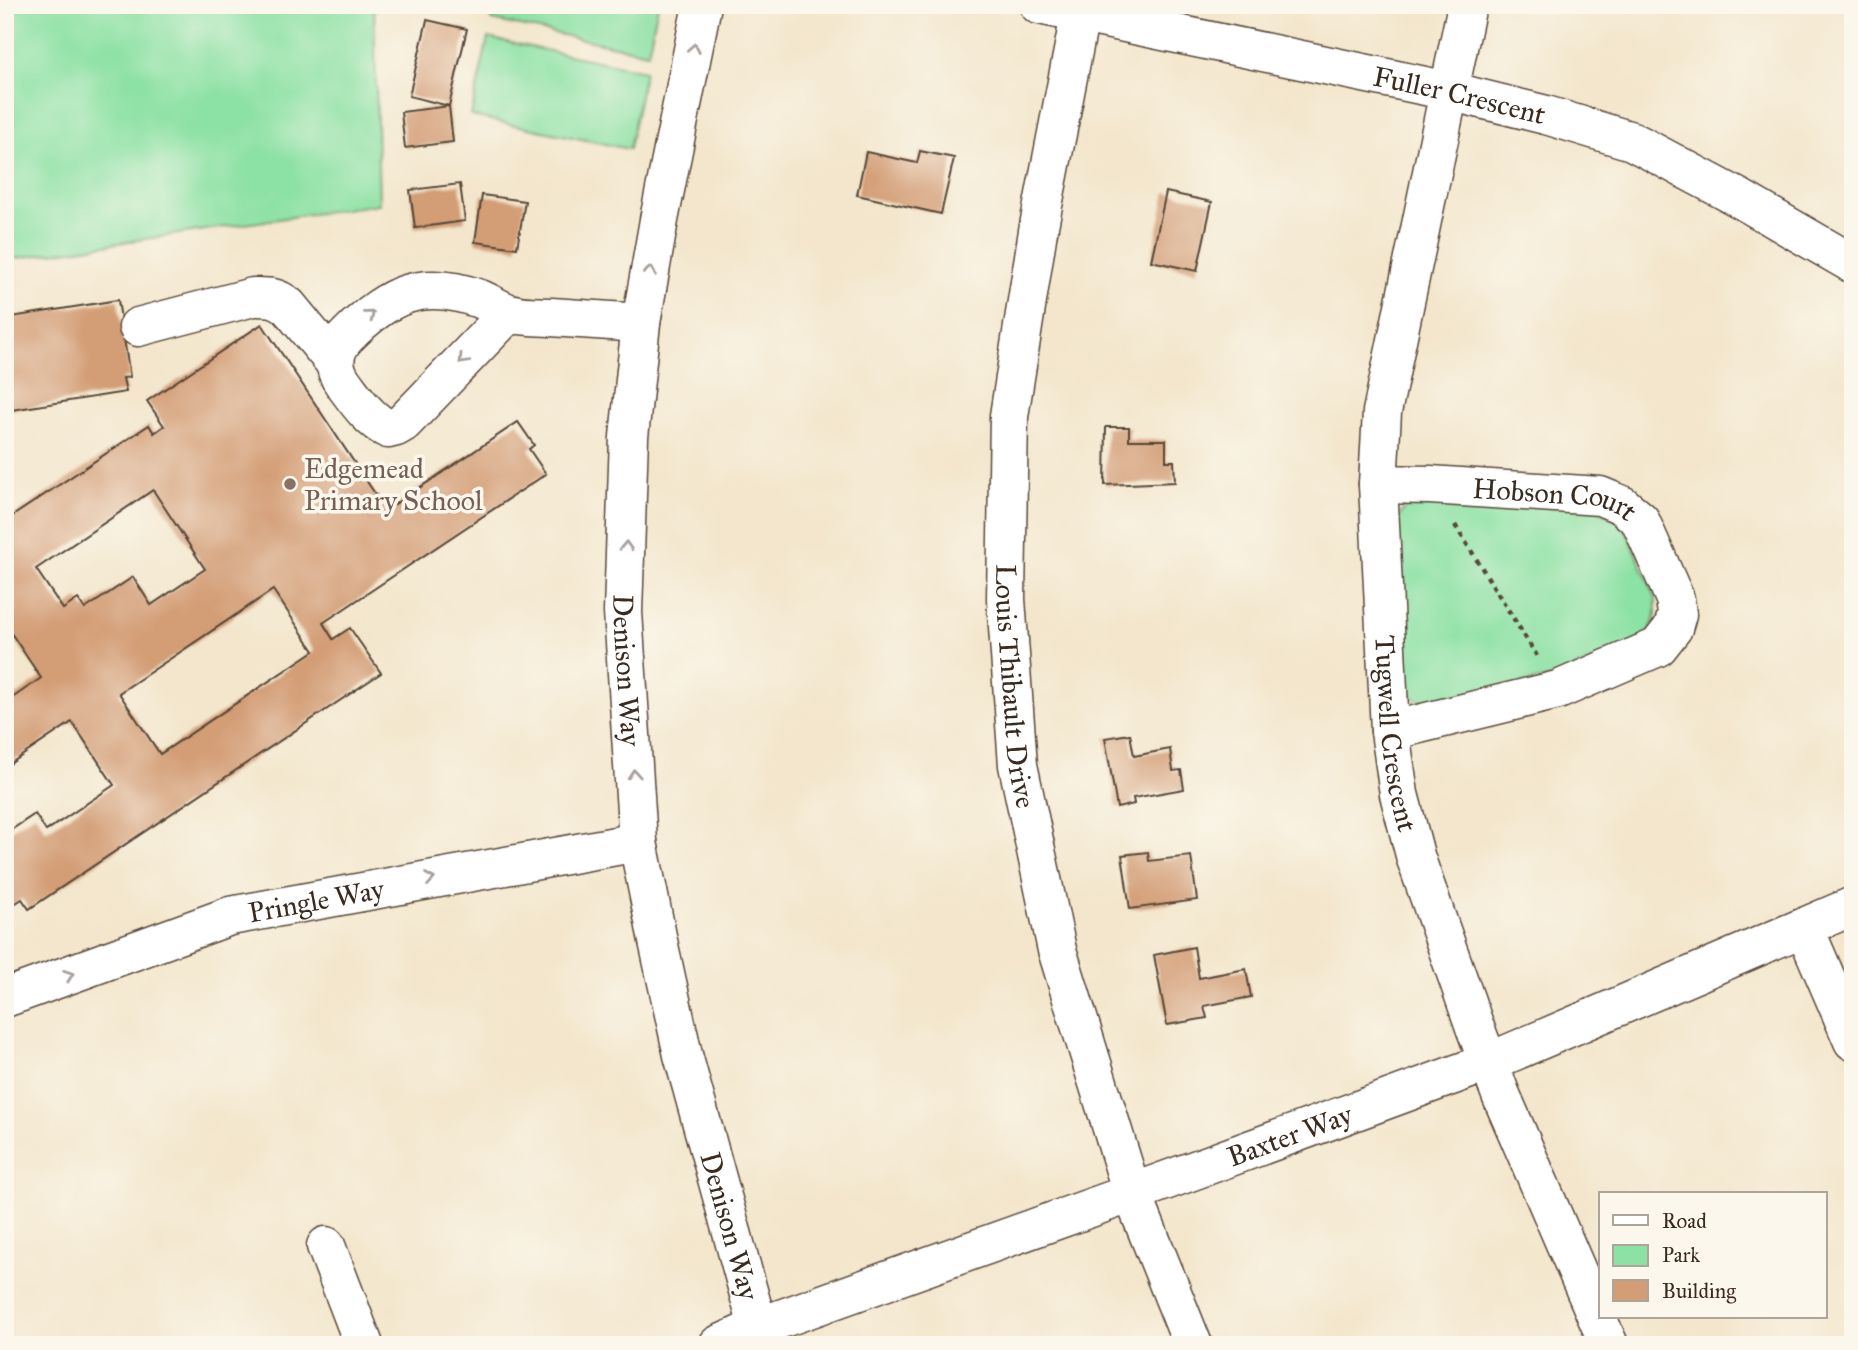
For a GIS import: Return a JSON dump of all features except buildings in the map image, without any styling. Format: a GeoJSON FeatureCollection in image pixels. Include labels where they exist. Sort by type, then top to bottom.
{"type":"FeatureCollection","features":[{"type":"Feature","properties":{"kind":"street","name":"Denison Way"},"geometry":{"type":"LineString","coordinates":[[702,5],[641,323],[629,437],[623,612],[638,842],[657,941],[684,1055],[758,1327]]}},
{"type":"Feature","properties":{"kind":"street","name":"Fuller Crescent"},"geometry":{"type":"LineString","coordinates":[[1039,5],[1082,10],[1449,91],[1632,141],[1750,204],[1853,264]]}},
{"type":"Feature","properties":{"kind":"street","name":"Tugwell Crescent"},"geometry":{"type":"LineString","coordinates":[[1467,5],[1382,412],[1378,484],[1390,731],[1399,794],[1416,859],[1489,1062],[1609,1345]]}},
{"type":"Feature","properties":{"kind":"street","name":"Louis Thibault Drive"},"geometry":{"type":"LineString","coordinates":[[1082,10],[1038,230],[1009,416],[1006,599],[1018,765],[1054,937],[1132,1194],[1193,1345]]}},
{"type":"Feature","properties":{"kind":"street"},"geometry":{"type":"LineString","coordinates":[[514,314],[502,320],[397,427],[388,429],[371,418],[337,375],[337,350],[368,315],[392,299],[425,290],[460,293],[514,314],[641,323]]}},
{"type":"Feature","properties":{"kind":"street"},"geometry":{"type":"LineString","coordinates":[[138,327],[253,297],[272,296],[288,306],[335,363]]}},
{"type":"Feature","properties":{"kind":"street","name":"Hobson Court"},"geometry":{"type":"LineString","coordinates":[[1378,484],[1600,496],[1622,505],[1640,520],[1675,599],[1677,614],[1673,628],[1658,647],[1558,690],[1390,731]]}},
{"type":"Feature","properties":{"kind":"street","name":"Pringle Way"},"geometry":{"type":"LineString","coordinates":[[5,998],[230,916],[638,842]]}},
{"type":"Feature","properties":{"kind":"street","name":"Baxter Way"},"geometry":{"type":"LineString","coordinates":[[718,1345],[758,1327],[1132,1194],[1489,1062],[1853,906]]}},
{"type":"Feature","properties":{"kind":"street"},"geometry":{"type":"LineString","coordinates":[[1804,927],[1853,1041]]}},
{"type":"Feature","properties":{"kind":"street"},"geometry":{"type":"LineString","coordinates":[[326,1246],[364,1345]]}},
{"type":"Feature","properties":{"kind":"path"},"geometry":{"type":"LineString","coordinates":[[1430,485],[1558,690]]}},
{"type":"Feature","properties":{"kind":"green space"},"geometry":{"type":"Polygon","coordinates":[[[5,5],[374,5],[379,204],[5,260],[5,5]]]}},
{"type":"Feature","properties":{"kind":"green space"},"geometry":{"type":"Polygon","coordinates":[[[494,5],[658,5],[648,53],[491,20],[494,5]]]}},
{"type":"Feature","properties":{"kind":"green space"},"geometry":{"type":"Polygon","coordinates":[[[488,38],[645,71],[629,149],[471,116],[488,38]]]}},
{"type":"Feature","properties":{"kind":"green space"},"geometry":{"type":"Polygon","coordinates":[[[1413,501],[1595,508],[1623,523],[1656,598],[1656,616],[1651,628],[1643,638],[1556,677],[1429,704],[1417,700],[1407,691],[1396,525],[1402,512],[1413,501]]]}},
{"type":"Feature","properties":{"kind":"place","name":"Edgemead Primary School"},"geometry":{"type":"Point","coordinates":[290,484]}}]}
